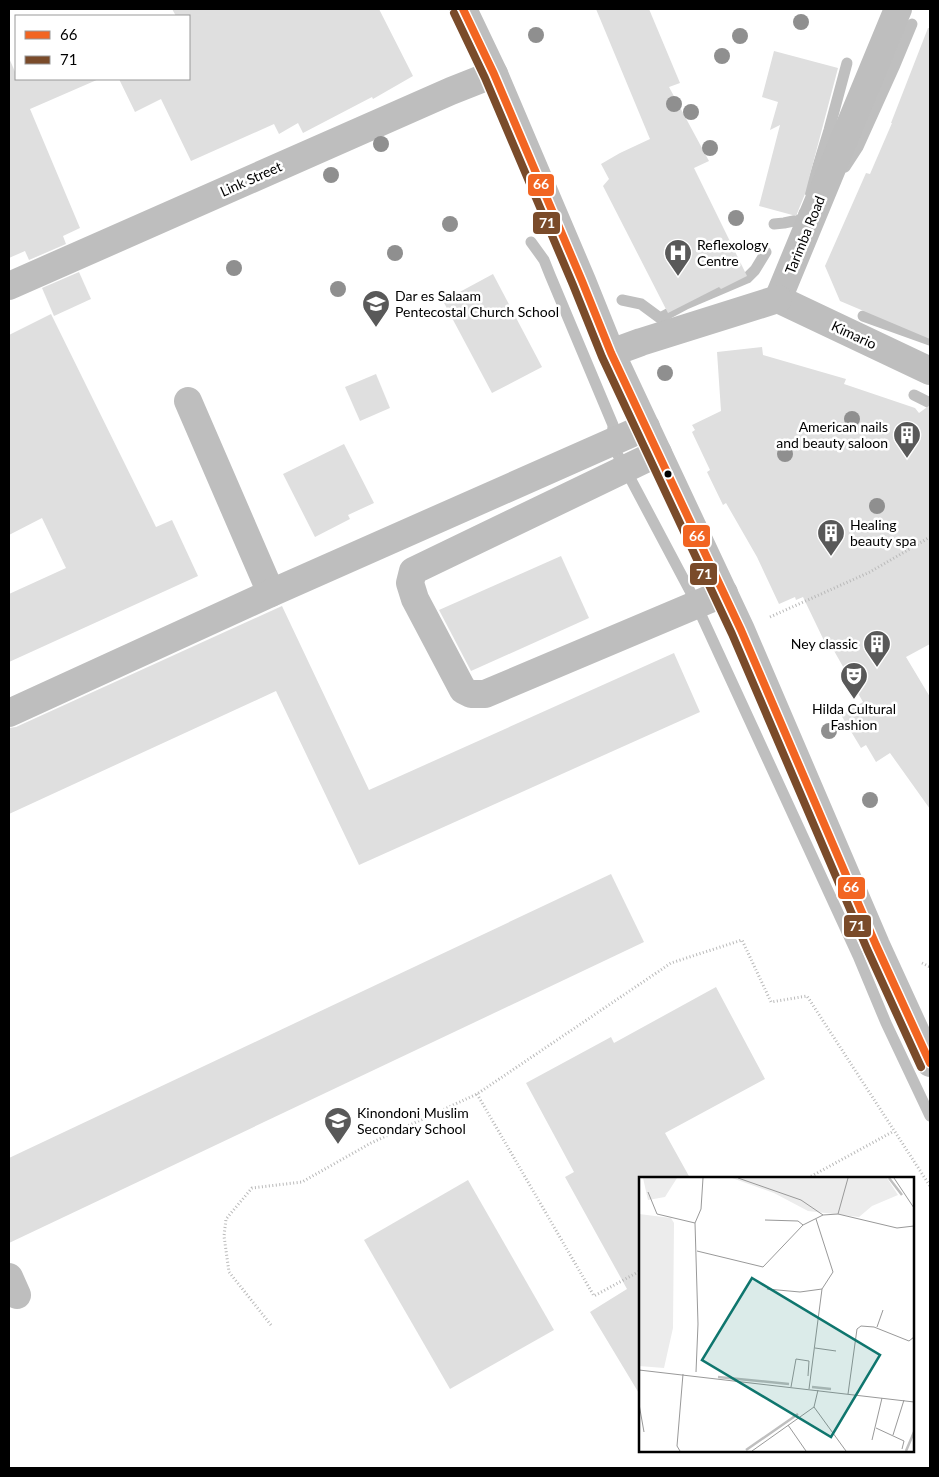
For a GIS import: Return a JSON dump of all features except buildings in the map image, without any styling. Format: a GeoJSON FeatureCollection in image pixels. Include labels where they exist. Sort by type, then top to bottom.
{"type":"FeatureCollection","features":[{"type":"Feature","properties":{"kind":"street"},"geometry":{"type":"LineString","coordinates":[[463,9],[494,74],[611,354],[742,630],[876,945],[930,1063]]}},
{"type":"Feature","properties":{"kind":"street","name":"Tarimba Road"},"geometry":{"type":"LineString","coordinates":[[778,300],[898,9]]}},
{"type":"Feature","properties":{"kind":"street","name":"Link Street"},"geometry":{"type":"LineString","coordinates":[[9,286],[451,91],[494,74]]}},
{"type":"Feature","properties":{"kind":"street"},"geometry":{"type":"LineString","coordinates":[[611,354],[641,342],[778,300]]}},
{"type":"Feature","properties":{"kind":"street","name":"Kimario"},"geometry":{"type":"LineString","coordinates":[[778,300],[930,371]]}},
{"type":"Feature","properties":{"kind":"street"},"geometry":{"type":"LineString","coordinates":[[188,401],[271,593]]}},
{"type":"Feature","properties":{"kind":"street"},"geometry":{"type":"LineString","coordinates":[[9,714],[271,593],[646,428]]}},
{"type":"Feature","properties":{"kind":"street"},"geometry":{"type":"LineString","coordinates":[[658,453],[413,571],[410,583],[415,599],[463,690],[471,694],[485,694],[724,593]]}},
{"type":"Feature","properties":{"kind":"path"},"geometry":{"type":"LineString","coordinates":[[742,630],[870,572],[930,537]]}},
{"type":"Feature","properties":{"kind":"path"},"geometry":{"type":"LineString","coordinates":[[271,1325],[229,1272],[224,1236],[226,1219],[252,1188],[302,1182],[371,1143],[478,1094],[672,963],[742,940],[771,1002],[807,996],[930,1186]]}},
{"type":"Feature","properties":{"kind":"path"},"geometry":{"type":"LineString","coordinates":[[478,1094],[594,1296],[639,1272]]}},
{"type":"Feature","properties":{"kind":"path"},"geometry":{"type":"LineString","coordinates":[[810,1177],[894,1131]]}},
{"type":"Feature","properties":{"kind":"waterway"},"geometry":{"type":"LineString","coordinates":[[845,167],[858,147],[912,24]]}},
{"type":"Feature","properties":{"kind":"waterway"},"geometry":{"type":"LineString","coordinates":[[810,192],[847,63]]}},
{"type":"Feature","properties":{"kind":"waterway"},"geometry":{"type":"LineString","coordinates":[[774,224],[803,219],[804,213]]}},
{"type":"Feature","properties":{"kind":"waterway"},"geometry":{"type":"LineString","coordinates":[[531,242],[544,260],[613,425],[612,444],[690,591],[930,1116]]}},
{"type":"Feature","properties":{"kind":"waterway"},"geometry":{"type":"LineString","coordinates":[[622,300],[641,304],[660,318],[686,304],[747,278],[755,270],[766,252]]}},
{"type":"Feature","properties":{"kind":"waterway"},"geometry":{"type":"LineString","coordinates":[[863,316],[930,340]]}},
{"type":"Feature","properties":{"kind":"waterway"},"geometry":{"type":"LineString","coordinates":[[914,395],[930,403]]}},
{"type":"Feature","properties":{"kind":"transit line","name":"66"},"geometry":{"type":"LineString","coordinates":[[463,9],[494,74],[611,353],[741,630],[876,945],[930,1063]]}},
{"type":"Feature","properties":{"kind":"transit line","name":"71"},"geometry":{"type":"LineString","coordinates":[[454,13],[485,78],[602,357],[732,634],[867,949],[921,1067]]}},
{"type":"Feature","properties":{"kind":"place","name":"Reflexology Centre"},"geometry":{"type":"Point","coordinates":[678,277]}},
{"type":"Feature","properties":{"kind":"place","name":"Dar es Salaam Pentecostal Church School"},"geometry":{"type":"Point","coordinates":[376,328]}},
{"type":"Feature","properties":{"kind":"place","name":"American nails and beauty saloon"},"geometry":{"type":"Point","coordinates":[907,459]}},
{"type":"Feature","properties":{"kind":"place","name":"Healing beauty spa"},"geometry":{"type":"Point","coordinates":[831,557]}},
{"type":"Feature","properties":{"kind":"place","name":"Ney classic"},"geometry":{"type":"Point","coordinates":[877,668]}},
{"type":"Feature","properties":{"kind":"place","name":"Hilda Cultural Fashion"},"geometry":{"type":"Point","coordinates":[854,700]}},
{"type":"Feature","properties":{"kind":"place","name":"Kinondoni Muslim Secondary School"},"geometry":{"type":"Point","coordinates":[338,1145]}}]}
